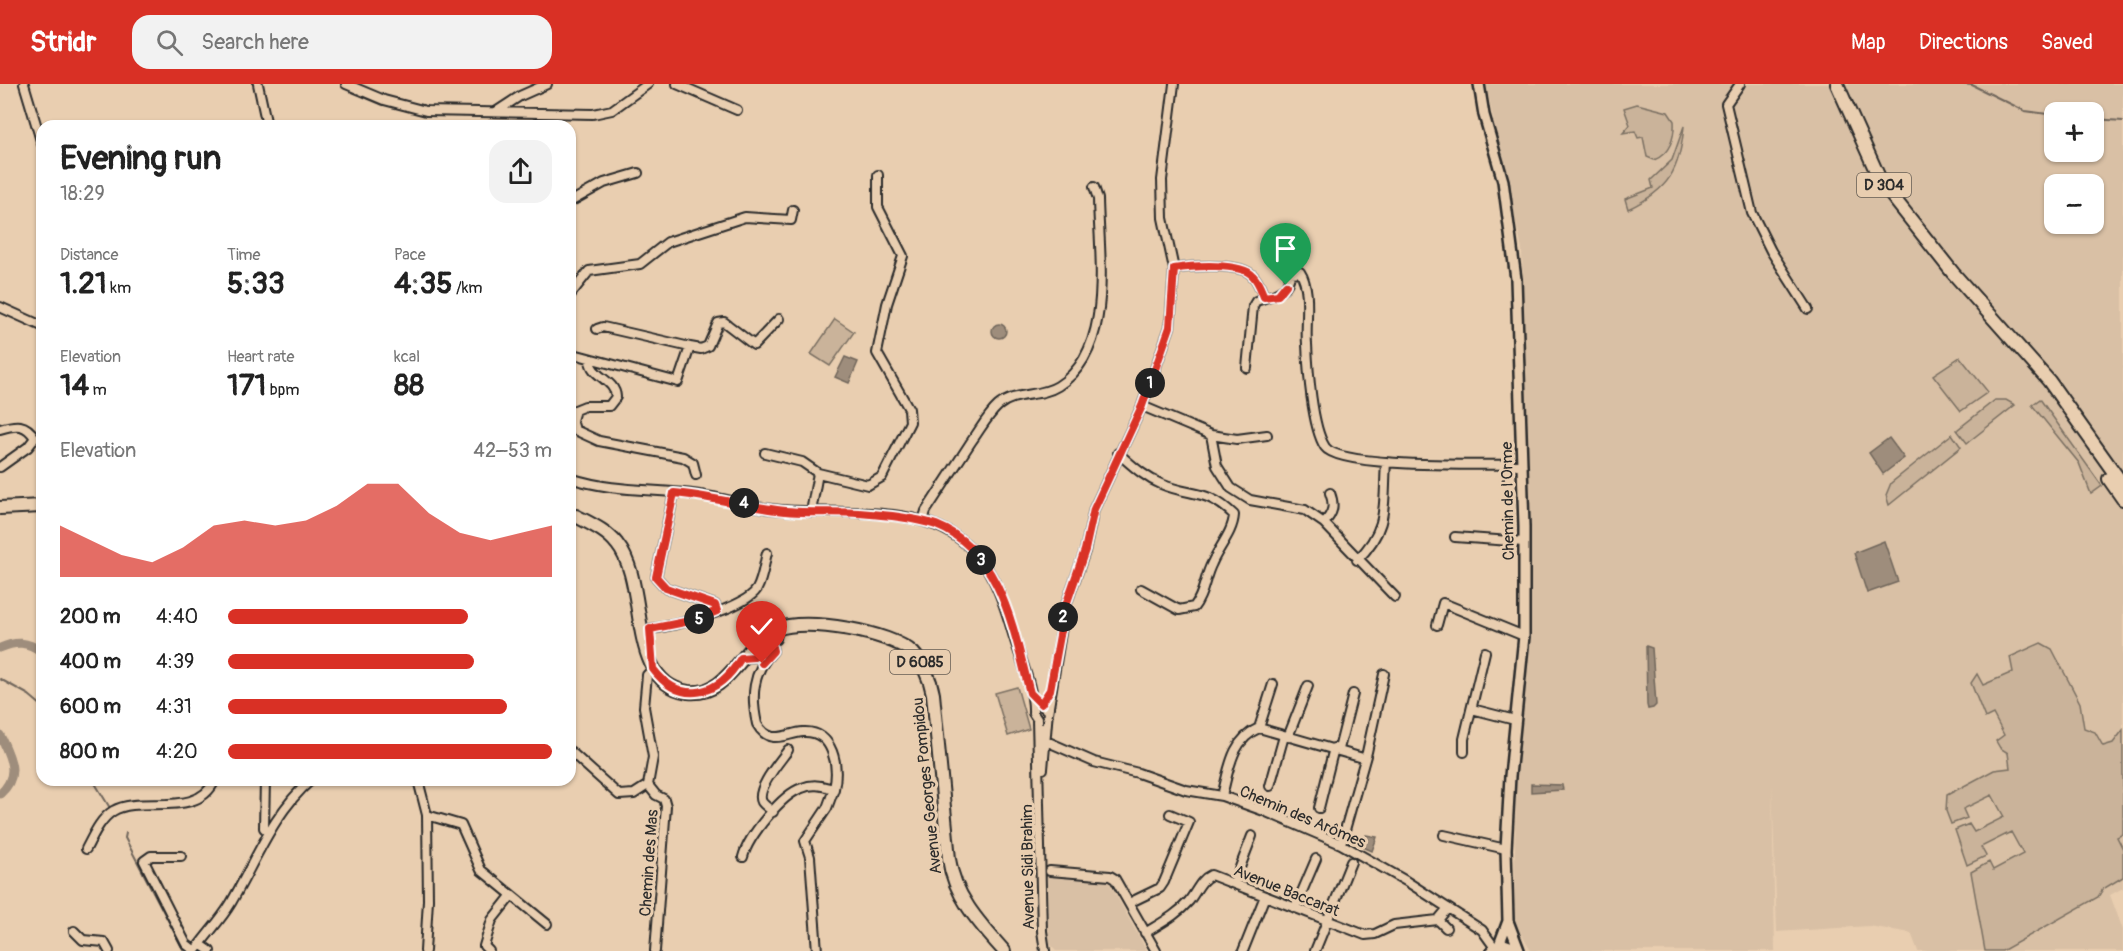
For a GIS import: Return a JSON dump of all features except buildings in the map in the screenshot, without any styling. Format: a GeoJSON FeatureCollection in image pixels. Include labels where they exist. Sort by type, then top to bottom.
{"type":"FeatureCollection","features":[{"type":"Feature","properties":{"kind":"main road","name":"D 304"},"geometry":{"type":"LineString","coordinates":[[1837,84],[1881,182],[2000,327],[2049,381],[2123,485]]}},
{"type":"Feature","properties":{"kind":"main road","name":"D 304"},"geometry":{"type":"LineString","coordinates":[[2000,327],[2123,499]]}},
{"type":"Feature","properties":{"kind":"main road"},"geometry":{"type":"LineString","coordinates":[[0,508],[36,506]]}},
{"type":"Feature","properties":{"kind":"main road"},"geometry":{"type":"LineString","coordinates":[[576,516],[597,527],[618,545],[640,596],[645,628],[650,629]]}},
{"type":"Feature","properties":{"kind":"main road"},"geometry":{"type":"LineString","coordinates":[[576,516],[600,524],[622,540],[641,581],[650,629],[653,669]]}},
{"type":"Feature","properties":{"kind":"main road"},"geometry":{"type":"LineString","coordinates":[[634,585],[645,647],[653,669]]}},
{"type":"Feature","properties":{"kind":"main road","name":"Avenue Georges Pompidou"},"geometry":{"type":"LineString","coordinates":[[653,669],[672,687],[698,692],[716,687],[734,670],[741,658],[758,640],[778,628],[814,625],[883,637],[903,646],[921,663],[927,674],[934,700],[950,871],[962,898],[1004,951]]}},
{"type":"Feature","properties":{"kind":"street"},"geometry":{"type":"LineString","coordinates":[[24,84],[36,124]]}},
{"type":"Feature","properties":{"kind":"street"},"geometry":{"type":"LineString","coordinates":[[258,84],[266,120]]}},
{"type":"Feature","properties":{"kind":"street"},"geometry":{"type":"LineString","coordinates":[[346,84],[413,109],[604,114],[648,84]]}},
{"type":"Feature","properties":{"kind":"street"},"geometry":{"type":"LineString","coordinates":[[497,111],[520,96],[547,84]]}},
{"type":"Feature","properties":{"kind":"street"},"geometry":{"type":"LineString","coordinates":[[677,84],[737,110]]}},
{"type":"Feature","properties":{"kind":"street","name":"Avenue Sidi Brahim"},"geometry":{"type":"LineString","coordinates":[[1040,783],[1050,690],[1065,608],[1085,550],[1094,509],[1118,453],[1142,406],[1170,327],[1174,269],[1163,218],[1162,180],[1174,84]]}},
{"type":"Feature","properties":{"kind":"street","name":"Chemin de l'Orme"},"geometry":{"type":"LineString","coordinates":[[1479,84],[1484,115],[1503,181],[1513,243],[1522,465],[1524,636],[1515,720],[1506,849],[1508,921],[1519,950]]}},
{"type":"Feature","properties":{"kind":"street"},"geometry":{"type":"LineString","coordinates":[[1740,84],[1726,104],[1745,191],[1752,213],[1771,251],[1808,309]]}},
{"type":"Feature","properties":{"kind":"street"},"geometry":{"type":"LineString","coordinates":[[576,199],[604,183],[638,173]]}},
{"type":"Feature","properties":{"kind":"street"},"geometry":{"type":"LineString","coordinates":[[765,453],[802,462],[818,473],[861,485],[878,481],[910,422],[909,409],[877,353],[887,304],[903,256],[878,207],[878,175]]}},
{"type":"Feature","properties":{"kind":"street"},"geometry":{"type":"LineString","coordinates":[[923,521],[926,511],[992,411],[1009,399],[1054,388],[1072,374],[1087,354],[1095,333],[1098,302],[1098,199],[1094,188]]}},
{"type":"Feature","properties":{"kind":"street"},"geometry":{"type":"LineString","coordinates":[[576,287],[584,276],[594,269],[640,264],[668,242],[739,219],[760,216],[771,220],[791,220],[793,210]]}},
{"type":"Feature","properties":{"kind":"street"},"geometry":{"type":"LineString","coordinates":[[1174,269],[1209,266],[1245,270],[1253,275],[1264,297]]}},
{"type":"Feature","properties":{"kind":"street"},"geometry":{"type":"LineString","coordinates":[[1246,368],[1253,306],[1256,301],[1264,297],[1278,295],[1290,280],[1290,273],[1300,272],[1306,292],[1310,385],[1320,435],[1326,448],[1334,455],[1349,459],[1386,462],[1522,465]]}},
{"type":"Feature","properties":{"kind":"street"},"geometry":{"type":"LineString","coordinates":[[0,307],[36,323]]}},
{"type":"Feature","properties":{"kind":"street"},"geometry":{"type":"LineString","coordinates":[[597,329],[603,327],[701,349],[708,346],[718,323],[721,322],[751,344],[756,344],[779,319]]}},
{"type":"Feature","properties":{"kind":"street"},"geometry":{"type":"LineString","coordinates":[[576,355],[678,382],[690,347]]}},
{"type":"Feature","properties":{"kind":"street"},"geometry":{"type":"LineString","coordinates":[[576,410],[585,406],[609,406],[616,397],[615,389],[593,370],[591,360]]}},
{"type":"Feature","properties":{"kind":"street"},"geometry":{"type":"LineString","coordinates":[[1142,406],[1211,435],[1237,439],[1267,435]]}},
{"type":"Feature","properties":{"kind":"street"},"geometry":{"type":"LineString","coordinates":[[0,429],[23,425],[29,428],[35,438],[28,447],[0,467]]}},
{"type":"Feature","properties":{"kind":"street"},"geometry":{"type":"LineString","coordinates":[[576,430],[599,441],[683,457],[693,464],[696,475]]}},
{"type":"Feature","properties":{"kind":"street"},"geometry":{"type":"LineString","coordinates":[[1211,435],[1216,466],[1231,488],[1250,500],[1305,510],[1324,523],[1357,560],[1395,597]]}},
{"type":"Feature","properties":{"kind":"street"},"geometry":{"type":"LineString","coordinates":[[1118,453],[1149,479],[1164,486],[1205,494],[1221,502],[1234,514],[1234,523],[1210,565],[1202,597],[1194,607],[1179,610],[1141,589]]}},
{"type":"Feature","properties":{"kind":"street"},"geometry":{"type":"LineString","coordinates":[[1357,560],[1372,545],[1380,532],[1386,462]]}},
{"type":"Feature","properties":{"kind":"street"},"geometry":{"type":"LineString","coordinates":[[812,512],[818,473]]}},
{"type":"Feature","properties":{"kind":"street"},"geometry":{"type":"LineString","coordinates":[[576,480],[597,486],[699,495],[777,510],[857,513],[923,521],[956,536],[992,575],[1004,601],[1030,693],[1038,706],[1047,708],[1047,714],[1037,720]]}},
{"type":"Feature","properties":{"kind":"street"},"geometry":{"type":"LineString","coordinates":[[674,493],[656,577],[666,588],[715,605],[717,611]]}},
{"type":"Feature","properties":{"kind":"street"},"geometry":{"type":"LineString","coordinates":[[1324,523],[1332,513],[1334,502],[1330,493]]}},
{"type":"Feature","properties":{"kind":"street"},"geometry":{"type":"LineString","coordinates":[[1455,537],[1524,542]]}},
{"type":"Feature","properties":{"kind":"street"},"geometry":{"type":"LineString","coordinates":[[650,629],[695,620],[752,595],[759,584],[766,553]]}},
{"type":"Feature","properties":{"kind":"street"},"geometry":{"type":"LineString","coordinates":[[1437,626],[1443,603],[1524,636]]}},
{"type":"Feature","properties":{"kind":"street"},"geometry":{"type":"LineString","coordinates":[[741,658],[754,657],[779,636],[778,628]]}},
{"type":"Feature","properties":{"kind":"street"},"geometry":{"type":"LineString","coordinates":[[771,643],[773,651],[762,663],[754,681],[757,724],[760,730],[775,737],[810,733],[827,744],[834,754],[837,766],[834,789],[827,807],[805,841],[810,857],[817,951]]}},
{"type":"Feature","properties":{"kind":"street"},"geometry":{"type":"LineString","coordinates":[[1464,752],[1464,739],[1485,652]]}},
{"type":"Feature","properties":{"kind":"street"},"geometry":{"type":"LineString","coordinates":[[576,756],[619,795],[634,794],[648,785],[653,757],[644,707],[647,675],[653,669]]}},
{"type":"Feature","properties":{"kind":"street"},"geometry":{"type":"LineString","coordinates":[[1341,844],[1363,758],[1367,752],[1384,674]]}},
{"type":"Feature","properties":{"kind":"street"},"geometry":{"type":"LineString","coordinates":[[1259,729],[1274,684]]}},
{"type":"Feature","properties":{"kind":"street"},"geometry":{"type":"LineString","coordinates":[[1270,786],[1286,736],[1308,686]]}},
{"type":"Feature","properties":{"kind":"street"},"geometry":{"type":"LineString","coordinates":[[1046,741],[1037,720],[1038,706],[1050,690]]}},
{"type":"Feature","properties":{"kind":"street"},"geometry":{"type":"LineString","coordinates":[[1320,808],[1353,694]]}},
{"type":"Feature","properties":{"kind":"street"},"geometry":{"type":"LineString","coordinates":[[1472,709],[1515,720]]}},
{"type":"Feature","properties":{"kind":"street","name":"Avenue Sidi Brahim"},"geometry":{"type":"LineString","coordinates":[[1037,720],[1042,931],[1045,951]]}},
{"type":"Feature","properties":{"kind":"street"},"geometry":{"type":"LineString","coordinates":[[1221,796],[1236,746],[1249,733],[1259,729],[1363,758]]}},
{"type":"Feature","properties":{"kind":"street","name":"Chemin des Arômes"},"geometry":{"type":"LineString","coordinates":[[1046,741],[1094,762],[1138,773],[1186,790],[1221,796],[1341,844],[1366,856],[1482,930],[1495,948]]}},
{"type":"Feature","properties":{"kind":"street"},"geometry":{"type":"LineString","coordinates":[[773,812],[762,802],[762,796],[769,776],[788,750]]}},
{"type":"Feature","properties":{"kind":"street"},"geometry":{"type":"LineString","coordinates":[[743,857],[746,844],[786,798],[801,788],[818,784],[834,789]]}},
{"type":"Feature","properties":{"kind":"street","name":"Chemin des Mas"},"geometry":{"type":"LineString","coordinates":[[648,785],[656,795],[664,799],[666,806],[656,951]]}},
{"type":"Feature","properties":{"kind":"street"},"geometry":{"type":"LineString","coordinates":[[86,849],[105,817],[114,810],[176,804],[198,798],[211,786]]}},
{"type":"Feature","properties":{"kind":"street"},"geometry":{"type":"LineString","coordinates":[[265,786],[264,828],[268,832]]}},
{"type":"Feature","properties":{"kind":"street"},"geometry":{"type":"LineString","coordinates":[[197,949],[230,905],[268,832],[289,803],[305,786]]}},
{"type":"Feature","properties":{"kind":"street"},"geometry":{"type":"LineString","coordinates":[[419,786],[427,815],[428,900],[424,951]]}},
{"type":"Feature","properties":{"kind":"street"},"geometry":{"type":"LineString","coordinates":[[1129,903],[1160,888],[1164,882],[1189,822],[1170,814]]}},
{"type":"Feature","properties":{"kind":"street"},"geometry":{"type":"LineString","coordinates":[[427,815],[461,825],[482,870],[547,924]]}},
{"type":"Feature","properties":{"kind":"street"},"geometry":{"type":"LineString","coordinates":[[1444,835],[1506,849]]}},
{"type":"Feature","properties":{"kind":"street"},"geometry":{"type":"LineString","coordinates":[[1234,883],[1252,837]]}},
{"type":"Feature","properties":{"kind":"street"},"geometry":{"type":"LineString","coordinates":[[181,856],[151,856],[144,861],[186,944],[210,951]]}},
{"type":"Feature","properties":{"kind":"street"},"geometry":{"type":"LineString","coordinates":[[1295,908],[1316,859]]}},
{"type":"Feature","properties":{"kind":"street"},"geometry":{"type":"LineString","coordinates":[[1314,951],[1351,862]]}},
{"type":"Feature","properties":{"kind":"street"},"geometry":{"type":"LineString","coordinates":[[1050,871],[1110,876],[1115,879],[1156,951]]}},
{"type":"Feature","properties":{"kind":"street","name":"Avenue Baccarat"},"geometry":{"type":"LineString","coordinates":[[1145,933],[1179,911],[1197,891],[1203,879],[1211,875],[1365,935],[1375,934],[1394,925],[1438,920]]}},
{"type":"Feature","properties":{"kind":"street"},"geometry":{"type":"LineString","coordinates":[[489,951],[485,943],[492,920],[511,896]]}},
{"type":"Feature","properties":{"kind":"street"},"geometry":{"type":"LineString","coordinates":[[1243,951],[1265,896]]}},
{"type":"Feature","properties":{"kind":"street"},"geometry":{"type":"LineString","coordinates":[[1446,928],[1438,920],[1448,908]]}},
{"type":"Feature","properties":{"kind":"street","name":"Chemin de l'Orme"},"geometry":{"type":"LineString","coordinates":[[1495,948],[1508,921]]}},
{"type":"Feature","properties":{"kind":"street"},"geometry":{"type":"LineString","coordinates":[[75,931],[83,940],[104,942],[109,951]]}},
{"type":"Feature","properties":{"kind":"street"},"geometry":{"type":"LineString","coordinates":[[1495,948],[1509,944],[1519,950]]}},
{"type":"Feature","properties":{"kind":"shaded area"},"geometry":{"type":"Polygon","coordinates":[[[1483,84],[2123,84],[2123,888],[2110,895],[2123,930],[2123,951],[1918,951],[1911,933],[1869,926],[1777,932],[1772,783],[1775,951],[1531,951],[1514,921],[1516,769],[1529,653],[1522,249],[1489,99],[1483,84]]]}},
{"type":"Feature","properties":{"kind":"shaded area"},"geometry":{"type":"Polygon","coordinates":[[[1637,104],[1668,112],[1674,121],[1674,133],[1668,149],[1654,160],[1647,157],[1643,137],[1638,138],[1635,131],[1623,133],[1630,125],[1624,108],[1637,104]]]}},
{"type":"Feature","properties":{"kind":"shaded area"},"geometry":{"type":"Polygon","coordinates":[[[1684,126],[1679,155],[1670,177],[1653,194],[1628,209],[1625,199],[1653,188],[1651,180],[1672,160],[1684,126]]]}},
{"type":"Feature","properties":{"kind":"shaded area"},"geometry":{"type":"Polygon","coordinates":[[[835,319],[854,332],[830,366],[811,354],[835,319]]]}},
{"type":"Feature","properties":{"kind":"shaded area"},"geometry":{"type":"Polygon","coordinates":[[[999,324],[1004,326],[1006,331],[1004,336],[999,338],[994,336],[992,331],[994,326],[999,324]]]}},
{"type":"Feature","properties":{"kind":"shaded area"},"geometry":{"type":"Polygon","coordinates":[[[845,357],[858,362],[849,383],[835,377],[845,357]]]}},
{"type":"Feature","properties":{"kind":"shaded area"},"geometry":{"type":"Polygon","coordinates":[[[1960,357],[1988,392],[1961,411],[1933,375],[1960,357]]]}},
{"type":"Feature","properties":{"kind":"shaded area"},"geometry":{"type":"Polygon","coordinates":[[[2040,399],[2102,486],[2091,494],[2079,463],[2032,405],[2040,399]]]}},
{"type":"Feature","properties":{"kind":"shaded area"},"geometry":{"type":"Polygon","coordinates":[[[1995,400],[2006,400],[2015,405],[1967,443],[1957,430],[1995,400]]]}},
{"type":"Feature","properties":{"kind":"shaded area"},"geometry":{"type":"Polygon","coordinates":[[[1952,434],[1961,447],[1889,505],[1886,495],[1891,483],[1952,434]]]}},
{"type":"Feature","properties":{"kind":"shaded area"},"geometry":{"type":"Polygon","coordinates":[[[1889,438],[1904,458],[1883,474],[1869,453],[1889,438]]]}},
{"type":"Feature","properties":{"kind":"shaded area"},"geometry":{"type":"Polygon","coordinates":[[[1884,541],[1898,582],[1867,593],[1854,553],[1884,541]]]}},
{"type":"Feature","properties":{"kind":"shaded area"},"geometry":{"type":"Polygon","coordinates":[[[2041,643],[2052,649],[2080,703],[2084,728],[2095,732],[2103,746],[2113,743],[2123,730],[2123,834],[2117,837],[2123,849],[2123,877],[2103,889],[2098,897],[2002,951],[1985,951],[1971,872],[1989,862],[1993,870],[2023,854],[2011,832],[1981,847],[1986,856],[1967,865],[1955,830],[1969,824],[1974,832],[2004,817],[1992,795],[1963,809],[1967,818],[1951,824],[1946,811],[1947,795],[1994,770],[2010,768],[2008,753],[2000,748],[1996,741],[2004,735],[1993,714],[1985,718],[1971,683],[1977,674],[1983,685],[2013,672],[2010,657],[2041,643]]]}},
{"type":"Feature","properties":{"kind":"shaded area"},"geometry":{"type":"Polygon","coordinates":[[[1646,646],[1652,648],[1656,705],[1648,709],[1647,705],[1646,646]]]}},
{"type":"Feature","properties":{"kind":"shaded area"},"geometry":{"type":"Polygon","coordinates":[[[1017,687],[1029,729],[1008,736],[995,693],[1017,687]]]}},
{"type":"Feature","properties":{"kind":"shaded area"},"geometry":{"type":"Polygon","coordinates":[[[1531,784],[1562,785],[1563,790],[1531,792],[1531,784]]]}},
{"type":"Feature","properties":{"kind":"shaded area"},"geometry":{"type":"Polygon","coordinates":[[[1366,835],[1377,837],[1372,851],[1363,847],[1366,835]]]}},
{"type":"Feature","properties":{"kind":"shaded area"},"geometry":{"type":"Polygon","coordinates":[[[1047,876],[1107,879],[1147,951],[1057,951],[1049,943],[1047,876]]]}},
{"type":"Feature","properties":{"kind":"waterway"},"geometry":{"type":"LineString","coordinates":[[1962,84],[1972,85],[2025,111],[2044,114]]}},
{"type":"Feature","properties":{"kind":"waterway"},"geometry":{"type":"LineString","coordinates":[[2104,120],[2123,121]]}},
{"type":"Feature","properties":{"kind":"waterway"},"geometry":{"type":"LineString","coordinates":[[0,648],[21,643],[36,649]]}},
{"type":"Feature","properties":{"kind":"waterway"},"geometry":{"type":"LineString","coordinates":[[0,679],[36,701]]}},
{"type":"Feature","properties":{"kind":"waterway"},"geometry":{"type":"LineString","coordinates":[[0,735],[12,766],[10,780],[0,794]]}},
{"type":"Feature","properties":{"kind":"waterway"},"geometry":{"type":"LineString","coordinates":[[97,786],[110,808]]}},
{"type":"Feature","properties":{"kind":"waterway"},"geometry":{"type":"LineString","coordinates":[[126,833],[125,838],[184,951]]}},
{"type":"Feature","properties":{"kind":"route"},"geometry":{"type":"LineString","coordinates":[[762,663],[773,651],[771,643],[754,657],[741,658],[734,670],[716,687],[698,692],[672,687],[653,669],[650,629],[669,627],[717,611],[715,605],[666,588],[656,577],[656,569],[673,507],[674,493],[699,495],[777,510],[857,513],[912,519],[947,530],[966,544],[992,575],[1004,601],[1030,693],[1041,704],[1050,690],[1065,608],[1085,550],[1094,509],[1118,453],[1142,406],[1170,327],[1173,313],[1174,269],[1209,266],[1245,270],[1253,275],[1264,297],[1278,295],[1286,285]]}}]}
